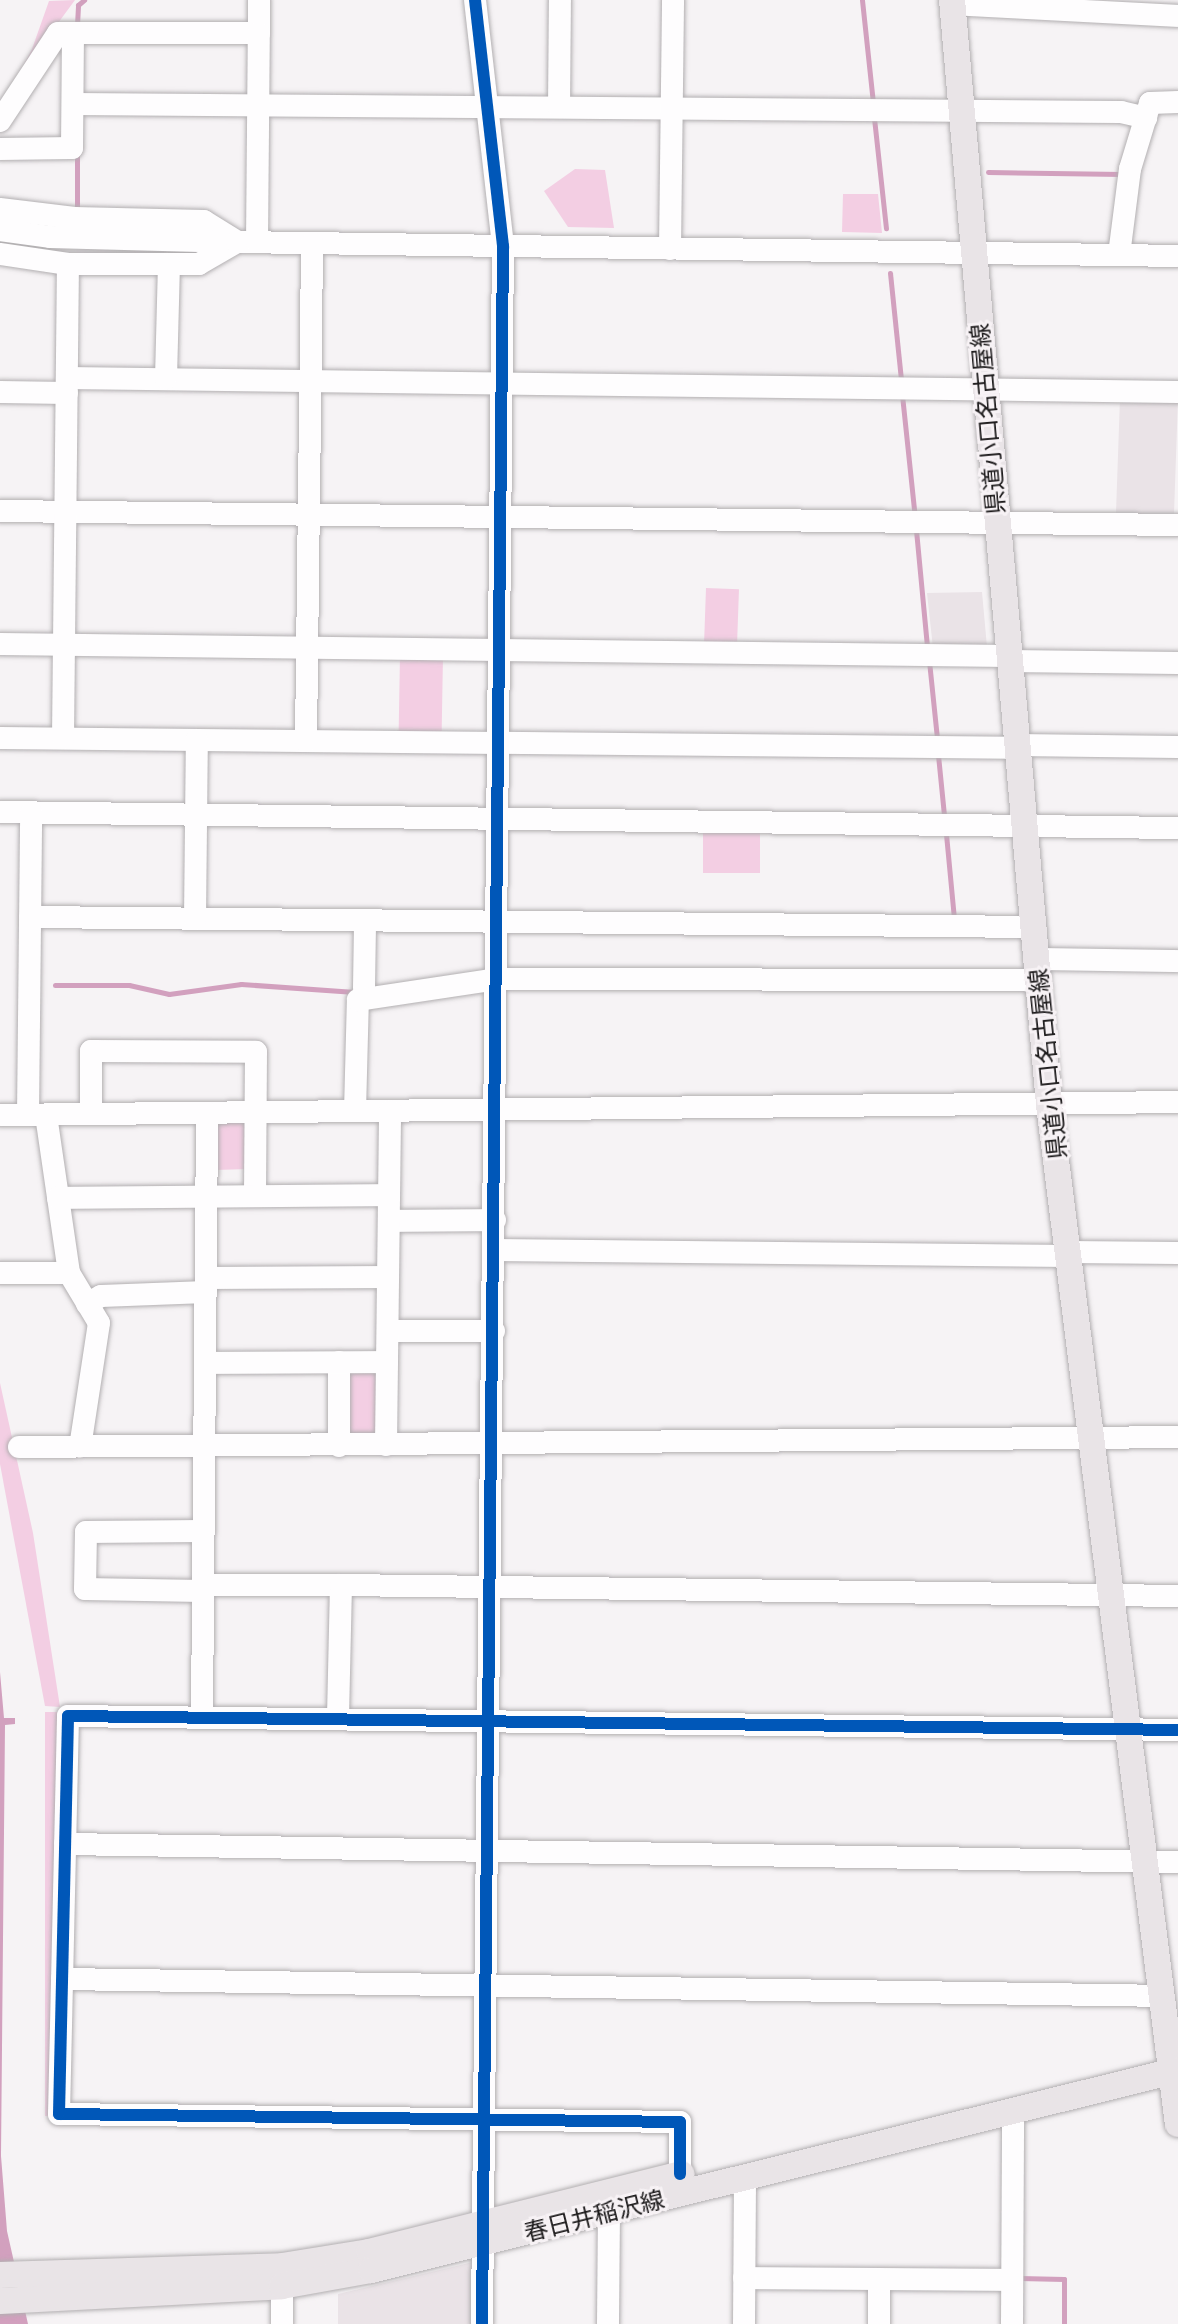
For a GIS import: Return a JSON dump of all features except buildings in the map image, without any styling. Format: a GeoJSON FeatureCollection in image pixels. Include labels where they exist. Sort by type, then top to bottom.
{"type":"FeatureCollection","features":[{"type":"Feature","properties":{"kind":"main road","name":"県道小口名古屋線"},"geometry":{"type":"LineString","coordinates":[[952,2],[1049,1105],[1174,2062],[1178,2122]]}},
{"type":"Feature","properties":{"kind":"main road","name":"春日井稲沢線"},"geometry":{"type":"LineString","coordinates":[[0,2301],[45,2287],[282,2266],[609,2212],[1013,2111],[1174,2062]]}},
{"type":"Feature","properties":{"kind":"main road","name":"春日井稲沢線"},"geometry":{"type":"LineString","coordinates":[[0,2275],[45,2287],[282,2286],[483,2234],[680,2174],[1174,2062]]}},
{"type":"Feature","properties":{"kind":"street"},"geometry":{"type":"LineString","coordinates":[[247,242],[259,106],[259,0]]}},
{"type":"Feature","properties":{"kind":"street"},"geometry":{"type":"LineString","coordinates":[[475,0],[503,246],[482,2324]]}},
{"type":"Feature","properties":{"kind":"street"},"geometry":{"type":"LineString","coordinates":[[559,107],[560,0]]}},
{"type":"Feature","properties":{"kind":"street"},"geometry":{"type":"LineString","coordinates":[[670,249],[673,0]]}},
{"type":"Feature","properties":{"kind":"street"},"geometry":{"type":"LineString","coordinates":[[952,2],[1178,16]]}},
{"type":"Feature","properties":{"kind":"street"},"geometry":{"type":"LineString","coordinates":[[0,121],[58,33],[259,33]]}},
{"type":"Feature","properties":{"kind":"street"},"geometry":{"type":"LineString","coordinates":[[0,149],[72,148],[73,33]]}},
{"type":"Feature","properties":{"kind":"street"},"geometry":{"type":"LineString","coordinates":[[1119,255],[1130,169],[1150,103],[1178,102]]}},
{"type":"Feature","properties":{"kind":"street"},"geometry":{"type":"LineString","coordinates":[[73,104],[1121,112],[1146,118]]}},
{"type":"Feature","properties":{"kind":"street"},"geometry":{"type":"LineString","coordinates":[[0,209],[74,218],[204,221],[247,242]]}},
{"type":"Feature","properties":{"kind":"street"},"geometry":{"type":"LineString","coordinates":[[0,230],[50,237],[247,242],[1178,256]]}},
{"type":"Feature","properties":{"kind":"street"},"geometry":{"type":"LineString","coordinates":[[0,254],[68,264],[199,264],[247,242]]}},
{"type":"Feature","properties":{"kind":"street"},"geometry":{"type":"LineString","coordinates":[[306,741],[312,243]]}},
{"type":"Feature","properties":{"kind":"street"},"geometry":{"type":"LineString","coordinates":[[63,738],[68,264]]}},
{"type":"Feature","properties":{"kind":"street"},"geometry":{"type":"LineString","coordinates":[[166,378],[169,264]]}},
{"type":"Feature","properties":{"kind":"street"},"geometry":{"type":"LineString","coordinates":[[0,392],[166,378],[1178,392]]}},
{"type":"Feature","properties":{"kind":"street"},"geometry":{"type":"LineString","coordinates":[[0,511],[1178,525]]}},
{"type":"Feature","properties":{"kind":"street"},"geometry":{"type":"LineString","coordinates":[[0,644],[1178,663]]}},
{"type":"Feature","properties":{"kind":"street"},"geometry":{"type":"LineString","coordinates":[[0,738],[1178,747]]}},
{"type":"Feature","properties":{"kind":"street"},"geometry":{"type":"LineString","coordinates":[[195,919],[197,740]]}},
{"type":"Feature","properties":{"kind":"street"},"geometry":{"type":"LineString","coordinates":[[0,812],[1178,828]]}},
{"type":"Feature","properties":{"kind":"street"},"geometry":{"type":"LineString","coordinates":[[31,813],[30,917],[37,1115],[58,1198],[69,1273],[99,1323],[80,1447]]}},
{"type":"Feature","properties":{"kind":"street"},"geometry":{"type":"LineString","coordinates":[[30,917],[1032,927]]}},
{"type":"Feature","properties":{"kind":"street"},"geometry":{"type":"LineString","coordinates":[[364,988],[365,921]]}},
{"type":"Feature","properties":{"kind":"street"},"geometry":{"type":"LineString","coordinates":[[355,1111],[358,1000],[497,979],[1036,970],[1178,961]]}},
{"type":"Feature","properties":{"kind":"street"},"geometry":{"type":"LineString","coordinates":[[91,1114],[91,1051],[256,1052],[255,1196]]}},
{"type":"Feature","properties":{"kind":"street"},"geometry":{"type":"LineString","coordinates":[[0,1115],[1178,1102]]}},
{"type":"Feature","properties":{"kind":"street"},"geometry":{"type":"LineString","coordinates":[[386,1445],[390,1111]]}},
{"type":"Feature","properties":{"kind":"street"},"geometry":{"type":"LineString","coordinates":[[202,1716],[207,1113]]}},
{"type":"Feature","properties":{"kind":"street"},"geometry":{"type":"LineString","coordinates":[[58,1198],[389,1195]]}},
{"type":"Feature","properties":{"kind":"street"},"geometry":{"type":"LineString","coordinates":[[389,1221],[495,1220]]}},
{"type":"Feature","properties":{"kind":"street"},"geometry":{"type":"LineString","coordinates":[[495,1250],[1178,1253]]}},
{"type":"Feature","properties":{"kind":"street"},"geometry":{"type":"LineString","coordinates":[[0,1273],[69,1273]]}},
{"type":"Feature","properties":{"kind":"street"},"geometry":{"type":"LineString","coordinates":[[87,1304],[101,1296],[206,1285],[388,1277]]}},
{"type":"Feature","properties":{"kind":"street"},"geometry":{"type":"LineString","coordinates":[[388,1331],[494,1331]]}},
{"type":"Feature","properties":{"kind":"street"},"geometry":{"type":"LineString","coordinates":[[339,1362],[339,1446]]}},
{"type":"Feature","properties":{"kind":"street"},"geometry":{"type":"LineString","coordinates":[[205,1363],[387,1362]]}},
{"type":"Feature","properties":{"kind":"street"},"geometry":{"type":"LineString","coordinates":[[19,1447],[1178,1437]]}},
{"type":"Feature","properties":{"kind":"street"},"geometry":{"type":"LineString","coordinates":[[202,1531],[86,1532],[85,1589],[491,1585],[1178,1596]]}},
{"type":"Feature","properties":{"kind":"street"},"geometry":{"type":"LineString","coordinates":[[338,1717],[341,1585]]}},
{"type":"Feature","properties":{"kind":"street"},"geometry":{"type":"LineString","coordinates":[[680,2174],[680,2122],[59,2114],[68,1716],[488,1718],[1178,1730]]}},
{"type":"Feature","properties":{"kind":"street"},"geometry":{"type":"LineString","coordinates":[[65,1844],[1178,1862]]}},
{"type":"Feature","properties":{"kind":"street"},"geometry":{"type":"LineString","coordinates":[[62,1979],[1163,1996]]}},
{"type":"Feature","properties":{"kind":"street"},"geometry":{"type":"LineString","coordinates":[[1012,2324],[1013,2111]]}},
{"type":"Feature","properties":{"kind":"street"},"geometry":{"type":"LineString","coordinates":[[744,2324],[745,2176]]}},
{"type":"Feature","properties":{"kind":"street"},"geometry":{"type":"LineString","coordinates":[[608,2324],[609,2212]]}},
{"type":"Feature","properties":{"kind":"street"},"geometry":{"type":"LineString","coordinates":[[744,2278],[1012,2280]]}},
{"type":"Feature","properties":{"kind":"street"},"geometry":{"type":"LineString","coordinates":[[879,2279],[879,2324]]}},
{"type":"Feature","properties":{"kind":"street"},"geometry":{"type":"LineString","coordinates":[[282,2286],[282,2324]]}},
{"type":"Feature","properties":{"kind":"shaded area"},"geometry":{"type":"Polygon","coordinates":[[[75,0],[36,53],[0,111],[32,49],[49,1],[75,0]]]}},
{"type":"Feature","properties":{"kind":"shaded area"},"geometry":{"type":"Polygon","coordinates":[[[575,169],[605,170],[614,228],[568,227],[544,191],[575,169]]]}},
{"type":"Feature","properties":{"kind":"shaded area"},"geometry":{"type":"Polygon","coordinates":[[[843,194],[878,194],[882,233],[842,232],[843,194]]]}},
{"type":"Feature","properties":{"kind":"shaded area"},"geometry":{"type":"Polygon","coordinates":[[[1120,398],[1178,400],[1174,518],[1116,516],[1120,398]]]}},
{"type":"Feature","properties":{"kind":"shaded area"},"geometry":{"type":"Polygon","coordinates":[[[706,588],[739,589],[737,647],[704,646],[706,588]]]}},
{"type":"Feature","properties":{"kind":"shaded area"},"geometry":{"type":"Polygon","coordinates":[[[982,592],[987,647],[933,648],[927,593],[982,592]]]}},
{"type":"Feature","properties":{"kind":"shaded area"},"geometry":{"type":"Polygon","coordinates":[[[400,655],[443,656],[442,735],[399,734],[400,655]]]}},
{"type":"Feature","properties":{"kind":"shaded area"},"geometry":{"type":"Polygon","coordinates":[[[703,831],[760,831],[760,873],[703,873],[703,831]]]}},
{"type":"Feature","properties":{"kind":"shaded area"},"geometry":{"type":"Polygon","coordinates":[[[220,1121],[245,1121],[249,1169],[215,1170],[216,1127],[220,1121]]]}},
{"type":"Feature","properties":{"kind":"shaded area"},"geometry":{"type":"Polygon","coordinates":[[[345,1371],[380,1371],[380,1434],[345,1434],[345,1371]]]}},
{"type":"Feature","properties":{"kind":"shaded area"},"geometry":{"type":"Polygon","coordinates":[[[0,1383],[33,1533],[60,1707],[45,1706],[0,1464],[0,1383]]]}},
{"type":"Feature","properties":{"kind":"shaded area"},"geometry":{"type":"Polygon","coordinates":[[[0,1672],[4,1718],[15,1718],[15,1724],[5,1725],[1,2156],[7,2231],[28,2324],[0,2324],[0,1672]]]}},
{"type":"Feature","properties":{"kind":"shaded area"},"geometry":{"type":"Polygon","coordinates":[[[45,1712],[61,1712],[61,2116],[45,2116],[45,1712]]]}},
{"type":"Feature","properties":{"kind":"shaded area"},"geometry":{"type":"Polygon","coordinates":[[[473,2262],[474,2324],[338,2324],[338,2294],[473,2262]]]}},
{"type":"Feature","properties":{"kind":"waterway"},"geometry":{"type":"LineString","coordinates":[[77,25],[78,5],[84,0]]}},
{"type":"Feature","properties":{"kind":"waterway"},"geometry":{"type":"LineString","coordinates":[[862,0],[873,103]]}},
{"type":"Feature","properties":{"kind":"waterway"},"geometry":{"type":"LineString","coordinates":[[874,118],[886,228]]}},
{"type":"Feature","properties":{"kind":"waterway"},"geometry":{"type":"LineString","coordinates":[[77,153],[77,211]]}},
{"type":"Feature","properties":{"kind":"waterway"},"geometry":{"type":"LineString","coordinates":[[988,172],[1122,174]]}},
{"type":"Feature","properties":{"kind":"waterway"},"geometry":{"type":"LineString","coordinates":[[890,273],[901,380]]}},
{"type":"Feature","properties":{"kind":"waterway"},"geometry":{"type":"LineString","coordinates":[[902,395],[914,510]]}},
{"type":"Feature","properties":{"kind":"waterway"},"geometry":{"type":"LineString","coordinates":[[916,530],[927,646]]}},
{"type":"Feature","properties":{"kind":"waterway"},"geometry":{"type":"LineString","coordinates":[[929,661],[937,739]]}},
{"type":"Feature","properties":{"kind":"waterway"},"geometry":{"type":"LineString","coordinates":[[938,755],[944,815]]}},
{"type":"Feature","properties":{"kind":"waterway"},"geometry":{"type":"LineString","coordinates":[[946,834],[954,919]]}},
{"type":"Feature","properties":{"kind":"waterway"},"geometry":{"type":"LineString","coordinates":[[55,985],[129,985],[169,994],[241,984],[355,992]]}},
{"type":"Feature","properties":{"kind":"waterway"},"geometry":{"type":"LineString","coordinates":[[1019,2278],[1064,2279],[1064,2324]]}},
{"type":"Feature","properties":{"kind":"cycle path"},"geometry":{"type":"LineString","coordinates":[[475,0],[503,246],[482,2324]]}},
{"type":"Feature","properties":{"kind":"cycle path"},"geometry":{"type":"LineString","coordinates":[[680,2174],[680,2122],[59,2114],[68,1716],[1178,1730]]}}]}
